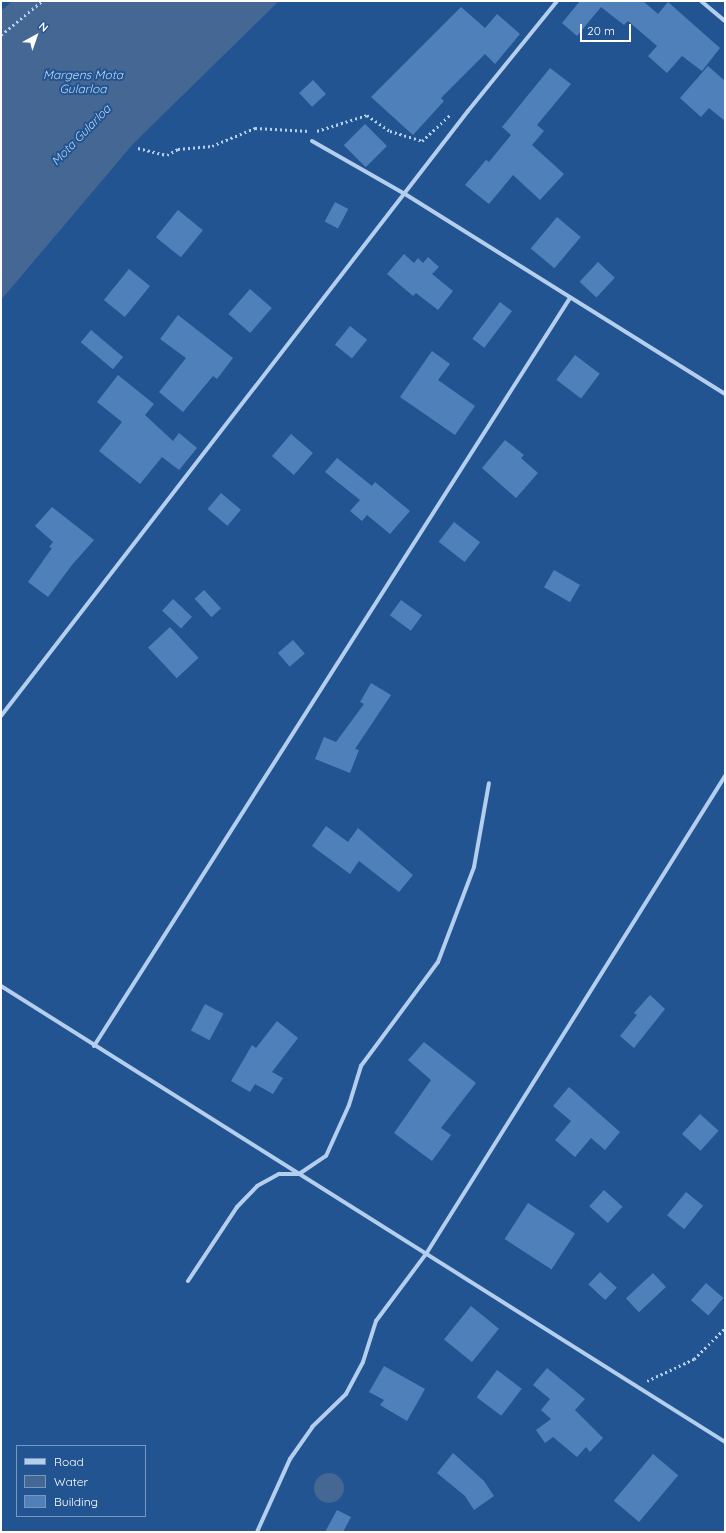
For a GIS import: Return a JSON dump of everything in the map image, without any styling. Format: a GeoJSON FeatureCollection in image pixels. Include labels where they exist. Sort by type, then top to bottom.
{"type":"FeatureCollection","features":[{"type":"Feature","properties":{"kind":"street"},"geometry":{"type":"LineString","coordinates":[[1,716],[405,194],[557,1]]}},
{"type":"Feature","properties":{"kind":"street"},"geometry":{"type":"LineString","coordinates":[[701,1],[725,20]]}},
{"type":"Feature","properties":{"kind":"street"},"geometry":{"type":"LineString","coordinates":[[312,142],[405,194],[725,394]]}},
{"type":"Feature","properties":{"kind":"street"},"geometry":{"type":"LineString","coordinates":[[94,1046],[570,298]]}},
{"type":"Feature","properties":{"kind":"street"},"geometry":{"type":"LineString","coordinates":[[257,1532],[290,1459],[312,1427],[346,1394],[363,1362],[376,1322],[426,1254],[725,776]]}},
{"type":"Feature","properties":{"kind":"street"},"geometry":{"type":"LineString","coordinates":[[188,1281],[237,1207],[257,1186],[280,1174],[299,1174],[326,1156],[349,1105],[361,1066],[438,962],[474,867],[488,783]]}},
{"type":"Feature","properties":{"kind":"street"},"geometry":{"type":"LineString","coordinates":[[1,986],[94,1046],[725,1442]]}},
{"type":"Feature","properties":{"kind":"path"},"geometry":{"type":"LineString","coordinates":[[1,35],[42,1]]}},
{"type":"Feature","properties":{"kind":"path"},"geometry":{"type":"LineString","coordinates":[[636,1386],[694,1359],[725,1328]]}},
{"type":"Feature","properties":{"kind":"water","name":"Margens Mota Gularloa"},"geometry":{"type":"Polygon","coordinates":[[[12,1],[279,1],[133,144],[1,300],[1,11],[12,1]]]}},
{"type":"Feature","properties":{"kind":"water"},"geometry":{"type":"Polygon","coordinates":[[[329,1473],[340,1477],[344,1488],[340,1499],[329,1503],[318,1499],[314,1488],[318,1477],[329,1473]]]}},
{"type":"Feature","properties":{"kind":"building"},"geometry":{"type":"Polygon","coordinates":[[[580,1],[643,1],[658,14],[668,2],[720,48],[702,71],[682,56],[667,73],[648,56],[657,46],[628,21],[624,25],[601,7],[577,36],[562,23],[580,1]]]}},
{"type":"Feature","properties":{"kind":"building"},"geometry":{"type":"Polygon","coordinates":[[[461,7],[485,28],[497,14],[520,34],[495,64],[485,54],[441,98],[444,101],[413,135],[371,97],[461,7]]]}},
{"type":"Feature","properties":{"kind":"building"},"geometry":{"type":"Polygon","coordinates":[[[708,66],[725,81],[725,121],[709,108],[701,117],[680,98],[708,66]]]}},
{"type":"Feature","properties":{"kind":"building"},"geometry":{"type":"Polygon","coordinates":[[[550,68],[571,84],[537,125],[544,131],[532,145],[564,174],[540,200],[513,175],[489,204],[465,185],[486,160],[489,162],[511,135],[502,127],[550,68]]]}},
{"type":"Feature","properties":{"kind":"building"},"geometry":{"type":"Polygon","coordinates":[[[313,80],[326,94],[312,107],[299,93],[313,80]]]}},
{"type":"Feature","properties":{"kind":"building"},"geometry":{"type":"Polygon","coordinates":[[[365,124],[387,146],[366,167],[344,145],[365,124]]]}},
{"type":"Feature","properties":{"kind":"building"},"geometry":{"type":"Polygon","coordinates":[[[335,202],[348,209],[338,228],[325,221],[335,202]]]}},
{"type":"Feature","properties":{"kind":"building"},"geometry":{"type":"Polygon","coordinates":[[[178,210],[203,230],[181,257],[156,237],[178,210]]]}},
{"type":"Feature","properties":{"kind":"building"},"geometry":{"type":"Polygon","coordinates":[[[557,217],[581,237],[554,268],[531,248],[557,217]]]}},
{"type":"Feature","properties":{"kind":"building"},"geometry":{"type":"Polygon","coordinates":[[[404,254],[414,263],[418,258],[423,263],[428,257],[439,267],[432,274],[453,291],[438,310],[416,293],[413,296],[387,274],[404,254]]]}},
{"type":"Feature","properties":{"kind":"building"},"geometry":{"type":"Polygon","coordinates":[[[598,262],[615,278],[596,297],[580,282],[598,262]]]}},
{"type":"Feature","properties":{"kind":"building"},"geometry":{"type":"Polygon","coordinates":[[[129,269],[150,286],[125,317],[104,300],[129,269]]]}},
{"type":"Feature","properties":{"kind":"building"},"geometry":{"type":"Polygon","coordinates":[[[250,289],[272,308],[250,333],[228,314],[250,289]]]}},
{"type":"Feature","properties":{"kind":"building"},"geometry":{"type":"Polygon","coordinates":[[[500,302],[512,311],[484,348],[472,339],[500,302]]]}},
{"type":"Feature","properties":{"kind":"building"},"geometry":{"type":"Polygon","coordinates":[[[178,315],[233,358],[217,379],[213,376],[183,412],[159,392],[186,358],[160,339],[178,315]]]}},
{"type":"Feature","properties":{"kind":"building"},"geometry":{"type":"Polygon","coordinates":[[[350,326],[367,340],[352,358],[335,345],[350,326]]]}},
{"type":"Feature","properties":{"kind":"building"},"geometry":{"type":"Polygon","coordinates":[[[91,330],[123,357],[113,369],[81,342],[91,330]]]}},
{"type":"Feature","properties":{"kind":"building"},"geometry":{"type":"Polygon","coordinates":[[[432,351],[450,364],[438,380],[475,406],[455,435],[400,397],[432,351]]]}},
{"type":"Feature","properties":{"kind":"building"},"geometry":{"type":"Polygon","coordinates":[[[575,355],[600,374],[581,398],[556,380],[575,355]]]}},
{"type":"Feature","properties":{"kind":"building"},"geometry":{"type":"Polygon","coordinates":[[[118,375],[154,404],[145,415],[173,441],[179,433],[197,448],[179,470],[162,457],[140,484],[99,451],[122,422],[97,402],[118,375]]]}},
{"type":"Feature","properties":{"kind":"building"},"geometry":{"type":"Polygon","coordinates":[[[291,434],[313,453],[294,475],[272,456],[291,434]]]}},
{"type":"Feature","properties":{"kind":"building"},"geometry":{"type":"Polygon","coordinates":[[[505,440],[524,455],[521,458],[538,473],[516,498],[482,468],[505,440]]]}},
{"type":"Feature","properties":{"kind":"building"},"geometry":{"type":"Polygon","coordinates":[[[337,458],[372,486],[375,482],[410,511],[390,534],[367,515],[362,521],[350,511],[360,500],[325,472],[337,458]]]}},
{"type":"Feature","properties":{"kind":"building"},"geometry":{"type":"Polygon","coordinates":[[[221,493],[241,510],[227,526],[208,509],[221,493]]]}},
{"type":"Feature","properties":{"kind":"building"},"geometry":{"type":"Polygon","coordinates":[[[52,507],[94,540],[72,565],[48,597],[28,582],[52,548],[49,547],[53,542],[35,526],[52,507]]]}},
{"type":"Feature","properties":{"kind":"building"},"geometry":{"type":"Polygon","coordinates":[[[454,522],[480,542],[465,562],[439,542],[454,522]]]}},
{"type":"Feature","properties":{"kind":"building"},"geometry":{"type":"Polygon","coordinates":[[[554,570],[580,585],[570,602],[544,587],[554,570]]]}},
{"type":"Feature","properties":{"kind":"building"},"geometry":{"type":"Polygon","coordinates":[[[204,590],[221,608],[212,617],[194,599],[204,590]]]}},
{"type":"Feature","properties":{"kind":"building"},"geometry":{"type":"Polygon","coordinates":[[[173,599],[192,617],[181,628],[162,611],[173,599]]]}},
{"type":"Feature","properties":{"kind":"building"},"geometry":{"type":"Polygon","coordinates":[[[401,600],[422,615],[411,631],[390,615],[401,600]]]}},
{"type":"Feature","properties":{"kind":"building"},"geometry":{"type":"Polygon","coordinates":[[[170,627],[199,658],[177,678],[148,647],[170,627]]]}},
{"type":"Feature","properties":{"kind":"building"},"geometry":{"type":"Polygon","coordinates":[[[293,640],[305,654],[290,667],[278,653],[293,640]]]}},
{"type":"Feature","properties":{"kind":"building"},"geometry":{"type":"Polygon","coordinates":[[[371,683],[391,695],[355,749],[359,750],[350,773],[315,759],[324,737],[336,742],[364,704],[360,702],[371,683]]]}},
{"type":"Feature","properties":{"kind":"building"},"geometry":{"type":"Polygon","coordinates":[[[326,826],[348,842],[358,828],[413,875],[399,892],[359,861],[350,874],[312,846],[326,826]]]}},
{"type":"Feature","properties":{"kind":"building"},"geometry":{"type":"Polygon","coordinates":[[[650,995],[665,1009],[634,1048],[620,1036],[637,1015],[634,1013],[650,995]]]}},
{"type":"Feature","properties":{"kind":"building"},"geometry":{"type":"Polygon","coordinates":[[[205,1004],[224,1014],[209,1040],[191,1030],[205,1004]]]}},
{"type":"Feature","properties":{"kind":"building"},"geometry":{"type":"Polygon","coordinates":[[[277,1021],[298,1038],[272,1072],[283,1078],[273,1094],[255,1084],[250,1092],[231,1081],[252,1045],[256,1048],[277,1021]]]}},
{"type":"Feature","properties":{"kind":"building"},"geometry":{"type":"Polygon","coordinates":[[[424,1042],[476,1083],[441,1128],[451,1135],[432,1161],[394,1133],[431,1080],[408,1060],[424,1042]]]}},
{"type":"Feature","properties":{"kind":"building"},"geometry":{"type":"Polygon","coordinates":[[[569,1087],[620,1132],[605,1150],[591,1138],[575,1157],[555,1140],[571,1121],[553,1106],[569,1087]]]}},
{"type":"Feature","properties":{"kind":"building"},"geometry":{"type":"Polygon","coordinates":[[[700,1114],[719,1131],[701,1151],[682,1134],[700,1114]]]}},
{"type":"Feature","properties":{"kind":"building"},"geometry":{"type":"Polygon","coordinates":[[[604,1190],[623,1207],[608,1223],[589,1206],[604,1190]]]}},
{"type":"Feature","properties":{"kind":"building"},"geometry":{"type":"Polygon","coordinates":[[[686,1192],[703,1206],[684,1229],[667,1215],[686,1192]]]}},
{"type":"Feature","properties":{"kind":"building"},"geometry":{"type":"Polygon","coordinates":[[[528,1203],[575,1233],[552,1270],[505,1239],[528,1203]]]}},
{"type":"Feature","properties":{"kind":"building"},"geometry":{"type":"Polygon","coordinates":[[[600,1272],[617,1288],[605,1300],[588,1284],[600,1272]]]}},
{"type":"Feature","properties":{"kind":"building"},"geometry":{"type":"Polygon","coordinates":[[[653,1273],[666,1287],[639,1312],[626,1298],[653,1273]]]}},
{"type":"Feature","properties":{"kind":"building"},"geometry":{"type":"Polygon","coordinates":[[[706,1283],[723,1298],[708,1315],[691,1300],[706,1283]]]}},
{"type":"Feature","properties":{"kind":"building"},"geometry":{"type":"Polygon","coordinates":[[[471,1306],[499,1329],[472,1362],[444,1339],[471,1306]]]}},
{"type":"Feature","properties":{"kind":"building"},"geometry":{"type":"Polygon","coordinates":[[[384,1366],[425,1389],[407,1421],[380,1405],[384,1400],[369,1392],[384,1366]]]}},
{"type":"Feature","properties":{"kind":"building"},"geometry":{"type":"Polygon","coordinates":[[[547,1368],[585,1399],[575,1410],[603,1438],[590,1452],[586,1447],[577,1457],[553,1437],[545,1443],[536,1430],[551,1419],[541,1410],[550,1399],[533,1385],[547,1368]]]}},
{"type":"Feature","properties":{"kind":"building"},"geometry":{"type":"Polygon","coordinates":[[[497,1370],[522,1389],[501,1416],[477,1397],[497,1370]]]}},
{"type":"Feature","properties":{"kind":"building"},"geometry":{"type":"Polygon","coordinates":[[[453,1453],[484,1481],[494,1496],[474,1510],[465,1496],[437,1473],[453,1453]]]}},
{"type":"Feature","properties":{"kind":"building"},"geometry":{"type":"Polygon","coordinates":[[[653,1454],[678,1475],[639,1522],[614,1501],[653,1454]]]}},
{"type":"Feature","properties":{"kind":"building"},"geometry":{"type":"Polygon","coordinates":[[[337,1510],[351,1517],[343,1532],[325,1532],[337,1510]]]}},
{"type":"Feature","properties":{"kind":"water label","name":"Mota Gularloa"},"geometry":{"type":"Point","coordinates":[81,135]}}]}
